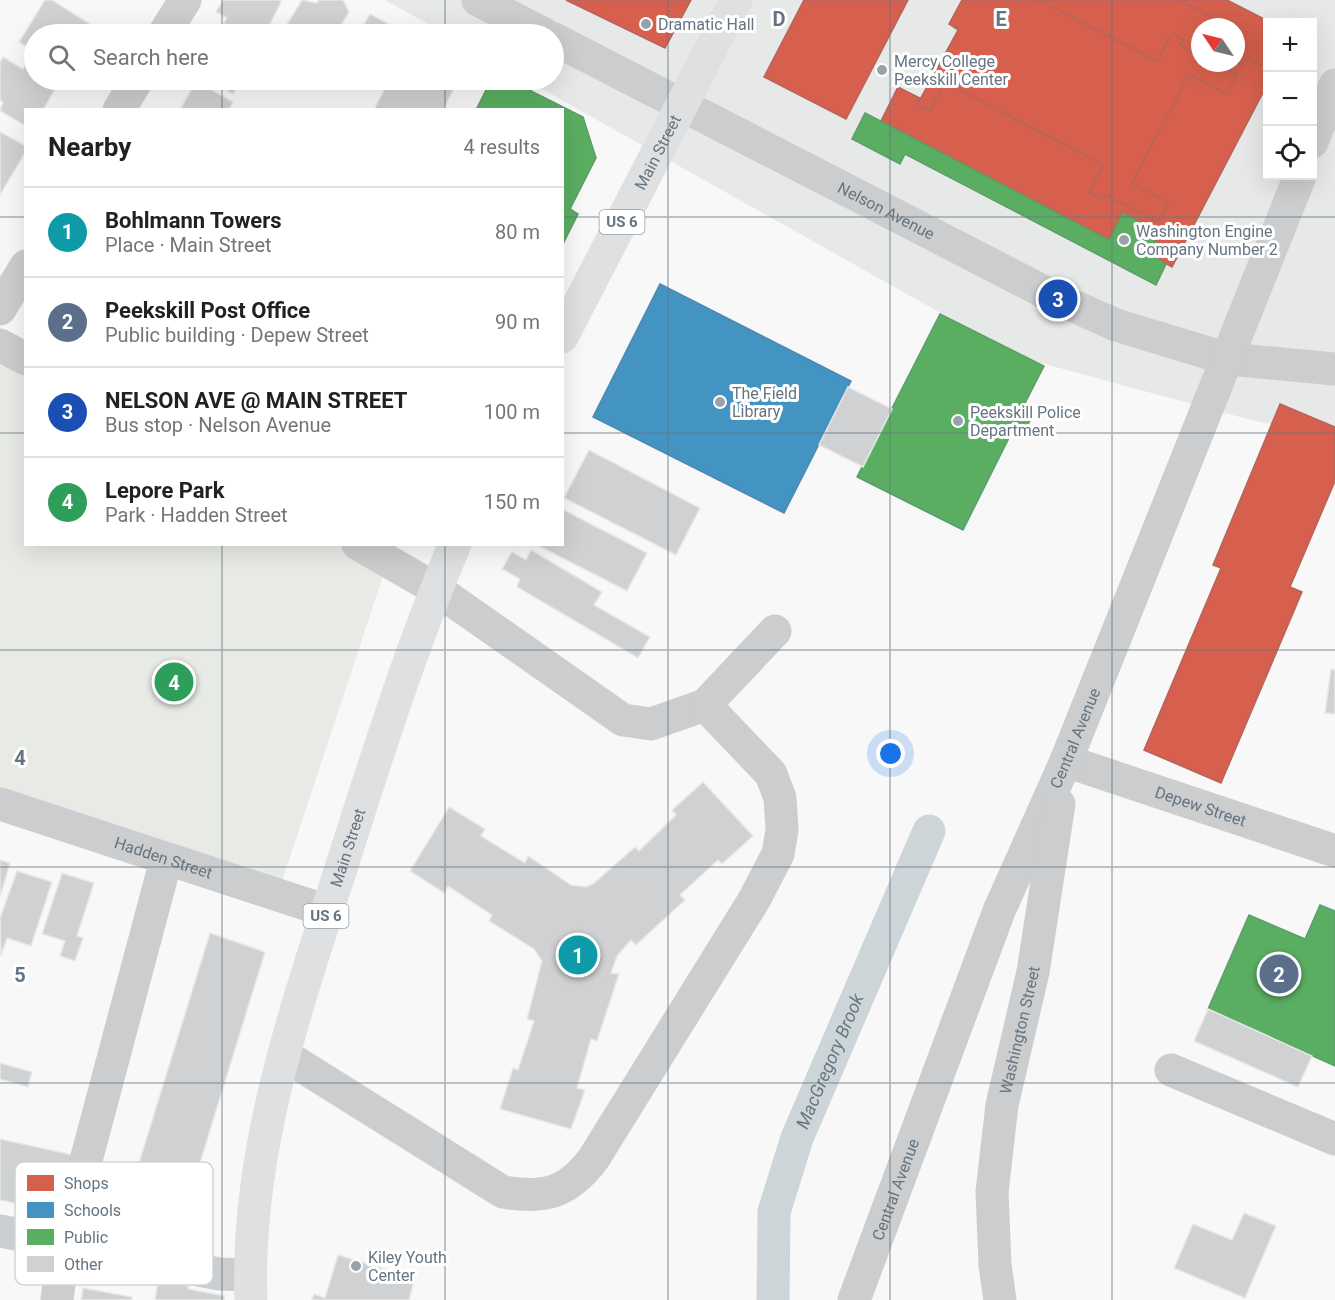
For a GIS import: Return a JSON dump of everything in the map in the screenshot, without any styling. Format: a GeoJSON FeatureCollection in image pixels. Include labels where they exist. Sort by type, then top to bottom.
{"type":"FeatureCollection","features":[{"type":"Feature","properties":{"kind":"main road","name":"Main Street"},"geometry":{"type":"LineString","coordinates":[[564,333],[736,0]]}},
{"type":"Feature","properties":{"kind":"main road","name":"Main Street"},"geometry":{"type":"LineString","coordinates":[[251,1288],[261,1154],[284,1055],[327,911],[386,729],[436,589],[454,546]]}},
{"type":"Feature","properties":{"kind":"street"},"geometry":{"type":"LineString","coordinates":[[170,24],[185,0]]}},
{"type":"Feature","properties":{"kind":"street"},"geometry":{"type":"LineString","coordinates":[[478,0],[525,24]]}},
{"type":"Feature","properties":{"kind":"street","name":"Nelson Avenue"},"geometry":{"type":"LineString","coordinates":[[564,44],[1058,299],[1116,325],[1228,359],[1335,369]]}},
{"type":"Feature","properties":{"kind":"street"},"geometry":{"type":"LineString","coordinates":[[1321,140],[1335,85]]}},
{"type":"Feature","properties":{"kind":"street"},"geometry":{"type":"LineString","coordinates":[[120,108],[131,90]]}},
{"type":"Feature","properties":{"kind":"street","name":"Central Avenue"},"geometry":{"type":"LineString","coordinates":[[854,1300],[999,911],[1066,761],[1297,180]]}},
{"type":"Feature","properties":{"kind":"street"},"geometry":{"type":"LineString","coordinates":[[0,309],[24,269]]}},
{"type":"Feature","properties":{"kind":"street"},"geometry":{"type":"LineString","coordinates":[[0,345],[24,358]]}},
{"type":"Feature","properties":{"kind":"street"},"geometry":{"type":"LineString","coordinates":[[361,546],[436,589],[623,720],[651,724],[705,705],[775,632]]}},
{"type":"Feature","properties":{"kind":"street"},"geometry":{"type":"LineString","coordinates":[[284,1055],[502,1192],[538,1195],[556,1190],[579,1178],[594,1158],[754,900],[778,854],[782,830],[780,798],[771,774],[705,705]]}},
{"type":"Feature","properties":{"kind":"street","name":"Depew Street"},"geometry":{"type":"LineString","coordinates":[[1066,761],[1335,850]]}},
{"type":"Feature","properties":{"kind":"street","name":"Washington Street"},"geometry":{"type":"LineString","coordinates":[[1000,1300],[995,1265],[992,1192],[1002,1105],[1034,972],[1066,761]]}},
{"type":"Feature","properties":{"kind":"street","name":"Hadden Street"},"geometry":{"type":"LineString","coordinates":[[0,804],[327,911]]}},
{"type":"Feature","properties":{"kind":"street"},"geometry":{"type":"LineString","coordinates":[[86,1162],[166,860]]}},
{"type":"Feature","properties":{"kind":"street"},"geometry":{"type":"LineString","coordinates":[[1172,1070],[1335,1139]]}},
{"type":"Feature","properties":{"kind":"street"},"geometry":{"type":"LineString","coordinates":[[0,1231],[15,1234]]}},
{"type":"Feature","properties":{"kind":"street"},"geometry":{"type":"LineString","coordinates":[[213,1273],[251,1288]]}},
{"type":"Feature","properties":{"kind":"street"},"geometry":{"type":"LineString","coordinates":[[57,1300],[59,1285]]}},
{"type":"Feature","properties":{"kind":"shaded area"},"geometry":{"type":"Polygon","coordinates":[[[385,0],[1335,0],[1335,437],[1251,420],[1019,357],[544,90],[564,90],[564,24],[428,24],[385,0]]]}},
{"type":"Feature","properties":{"kind":"shaded area"},"geometry":{"type":"Polygon","coordinates":[[[0,343],[24,357],[24,546],[362,546],[388,561],[277,896],[0,803],[0,343]]]}},
{"type":"Feature","properties":{"kind":"building: Shops","name":"Dramatic Hall"},"geometry":{"type":"Polygon","coordinates":[[[566,0],[691,0],[665,48],[566,0]]]}},
{"type":"Feature","properties":{"kind":"building: Shops"},"geometry":{"type":"Polygon","coordinates":[[[804,0],[908,0],[846,119],[764,77],[804,0]]]}},
{"type":"Feature","properties":{"kind":"building: Shops"},"geometry":{"type":"Polygon","coordinates":[[[962,0],[1039,0],[1157,61],[1172,33],[1184,39],[1180,45],[1191,50],[1191,72],[1233,72],[1237,74],[1226,94],[1189,75],[1132,183],[1169,203],[1158,222],[1103,194],[1101,199],[1089,192],[1103,165],[945,82],[930,111],[917,105],[958,30],[949,24],[962,0]]]}},
{"type":"Feature","properties":{"kind":"building: Shops"},"geometry":{"type":"Polygon","coordinates":[[[1039,0],[1179,0],[1214,18],[1191,18],[1191,50],[1180,45],[1184,39],[1172,33],[1157,61],[1039,0]]]}},
{"type":"Feature","properties":{"kind":"building: Shops"},"geometry":{"type":"Polygon","coordinates":[[[1179,0],[1227,0],[1263,18],[1263,66],[1246,58],[1245,60],[1245,18],[1214,18],[1179,0]]]}},
{"type":"Feature","properties":{"kind":"building: Shops"},"geometry":{"type":"Polygon","coordinates":[[[1246,58],[1263,66],[1263,93],[1172,267],[1156,258],[1163,246],[1151,239],[1155,230],[1123,213],[1109,240],[881,121],[898,87],[920,98],[917,105],[930,111],[945,82],[1103,165],[1089,192],[1101,199],[1103,194],[1158,222],[1169,203],[1132,183],[1189,75],[1226,94],[1237,74],[1233,72],[1245,72],[1246,58]]]}},
{"type":"Feature","properties":{"kind":"building: Shops"},"geometry":{"type":"Polygon","coordinates":[[[1280,404],[1335,427],[1335,481],[1290,587],[1302,592],[1221,783],[1144,750],[1221,568],[1213,565],[1280,404]]]}},
{"type":"Feature","properties":{"kind":"building: Schools","name":"The Field Library"},"geometry":{"type":"Polygon","coordinates":[[[660,284],[851,381],[784,513],[593,417],[660,284]]]}},
{"type":"Feature","properties":{"kind":"building: Public"},"geometry":{"type":"Polygon","coordinates":[[[486,90],[532,90],[583,117],[596,158],[570,209],[578,214],[564,242],[564,108],[477,108],[486,90]]]}},
{"type":"Feature","properties":{"kind":"building: Public"},"geometry":{"type":"Polygon","coordinates":[[[865,113],[1109,240],[1123,213],[1155,230],[1151,239],[1163,246],[1156,258],[1166,264],[1156,285],[905,154],[900,164],[852,139],[865,113]]]}},
{"type":"Feature","properties":{"kind":"building: Public","name":"Peekskill Police Department"},"geometry":{"type":"Polygon","coordinates":[[[940,314],[1044,366],[1021,411],[1032,416],[1025,431],[1015,426],[963,530],[857,477],[940,314]]]}},
{"type":"Feature","properties":{"kind":"building: Public"},"geometry":{"type":"Polygon","coordinates":[[[1320,905],[1335,911],[1335,1066],[1208,1009],[1249,915],[1305,939],[1320,905]]]}},
{"type":"Feature","properties":{"kind":"building: Other"},"geometry":{"type":"Polygon","coordinates":[[[45,0],[52,0],[90,24],[30,24],[45,0]]]}},
{"type":"Feature","properties":{"kind":"building: Other"},"geometry":{"type":"Polygon","coordinates":[[[223,0],[280,0],[281,2],[270,24],[223,24],[227,18],[216,12],[223,0]]]}},
{"type":"Feature","properties":{"kind":"building: Other"},"geometry":{"type":"Polygon","coordinates":[[[302,0],[317,3],[319,0],[343,0],[349,12],[342,24],[287,24],[302,0]]]}},
{"type":"Feature","properties":{"kind":"building: Other"},"geometry":{"type":"Polygon","coordinates":[[[370,14],[389,24],[364,24],[370,14]]]}},
{"type":"Feature","properties":{"kind":"building: Other"},"geometry":{"type":"Polygon","coordinates":[[[24,34],[24,45],[19,42],[24,34]]]}},
{"type":"Feature","properties":{"kind":"building: Other"},"geometry":{"type":"Polygon","coordinates":[[[3,57],[23,69],[24,67],[24,90],[54,90],[44,108],[24,108],[24,125],[0,111],[3,102],[0,100],[0,62],[3,57]]]}},
{"type":"Feature","properties":{"kind":"building: Other"},"geometry":{"type":"Polygon","coordinates":[[[191,90],[212,90],[233,102],[230,108],[181,108],[191,90]]]}},
{"type":"Feature","properties":{"kind":"building: Other"},"geometry":{"type":"Polygon","coordinates":[[[384,90],[453,90],[444,108],[375,108],[384,90]]]}},
{"type":"Feature","properties":{"kind":"building: Other"},"geometry":{"type":"Polygon","coordinates":[[[0,132],[24,145],[24,154],[0,195],[0,132]]]}},
{"type":"Feature","properties":{"kind":"building: Other"},"geometry":{"type":"Polygon","coordinates":[[[848,387],[892,409],[863,467],[819,445],[848,387]]]}},
{"type":"Feature","properties":{"kind":"building: Other"},"geometry":{"type":"Polygon","coordinates":[[[589,450],[700,508],[676,555],[564,498],[589,450]]]}},
{"type":"Feature","properties":{"kind":"building: Other"},"geometry":{"type":"Polygon","coordinates":[[[564,510],[647,553],[627,591],[539,546],[564,546],[564,510]]]}},
{"type":"Feature","properties":{"kind":"building: Other"},"geometry":{"type":"Polygon","coordinates":[[[531,550],[602,592],[594,605],[650,637],[638,658],[517,587],[520,579],[502,569],[512,552],[526,560],[531,550]]]}},
{"type":"Feature","properties":{"kind":"building: Other"},"geometry":{"type":"Polygon","coordinates":[[[1331,669],[1335,670],[1335,714],[1325,713],[1331,669]]]}},
{"type":"Feature","properties":{"kind":"building: Other"},"geometry":{"type":"Polygon","coordinates":[[[703,782],[753,836],[722,864],[718,860],[680,895],[685,900],[636,945],[631,940],[617,956],[611,973],[619,974],[597,1041],[591,1039],[577,1088],[585,1090],[571,1129],[500,1109],[513,1068],[518,1070],[534,1021],[527,1019],[542,961],[534,949],[489,921],[492,915],[448,886],[444,893],[410,871],[449,807],[485,829],[481,836],[525,863],[528,856],[571,885],[586,887],[593,884],[635,847],[639,851],[676,815],[672,810],[703,782]]]}},
{"type":"Feature","properties":{"kind":"building: Other"},"geometry":{"type":"Polygon","coordinates":[[[0,860],[10,863],[0,897],[0,860]]]}},
{"type":"Feature","properties":{"kind":"building: Other"},"geometry":{"type":"Polygon","coordinates":[[[17,871],[52,882],[31,946],[7,938],[1,956],[0,918],[17,871]]]}},
{"type":"Feature","properties":{"kind":"building: Other"},"geometry":{"type":"Polygon","coordinates":[[[62,873],[94,883],[77,936],[83,938],[75,961],[60,956],[65,941],[42,934],[62,873]]]}},
{"type":"Feature","properties":{"kind":"building: Other"},"geometry":{"type":"Polygon","coordinates":[[[210,933],[265,952],[200,1162],[139,1162],[210,933]]]}},
{"type":"Feature","properties":{"kind":"building: Other"},"geometry":{"type":"Polygon","coordinates":[[[1208,1009],[1312,1056],[1298,1087],[1194,1041],[1208,1009]]]}},
{"type":"Feature","properties":{"kind":"building: Other"},"geometry":{"type":"Polygon","coordinates":[[[0,1063],[32,1072],[28,1087],[0,1079],[0,1063]]]}},
{"type":"Feature","properties":{"kind":"building: Other"},"geometry":{"type":"Polygon","coordinates":[[[0,1139],[73,1155],[71,1162],[15,1162],[15,1203],[0,1200],[0,1139]]]}},
{"type":"Feature","properties":{"kind":"building: Other"},"geometry":{"type":"Polygon","coordinates":[[[1244,1213],[1276,1226],[1245,1298],[1174,1268],[1193,1224],[1232,1240],[1244,1213]]]}},
{"type":"Feature","properties":{"kind":"building: Other","name":"Kiley Youth Center"},"geometry":{"type":"Polygon","coordinates":[[[338,1255],[415,1278],[409,1300],[312,1300],[314,1294],[325,1298],[338,1255]]]}},
{"type":"Feature","properties":{"kind":"building: Other"},"geometry":{"type":"Polygon","coordinates":[[[157,1285],[189,1286],[188,1289],[225,1296],[224,1300],[155,1300],[157,1285]]]}},
{"type":"Feature","properties":{"kind":"building: Other"},"geometry":{"type":"Polygon","coordinates":[[[83,1288],[132,1297],[132,1300],[81,1300],[83,1288]]]}},
{"type":"Feature","properties":{"kind":"waterway","name":"MacGregory Brook"},"geometry":{"type":"LineString","coordinates":[[773,1300],[774,1212],[797,1138],[929,831]]}},
{"type":"Feature","properties":{"kind":"place","name":"Dramatic Hall"},"geometry":{"type":"Point","coordinates":[646,24]}},
{"type":"Feature","properties":{"kind":"place","name":"Mercy College Peekskill Center"},"geometry":{"type":"Point","coordinates":[882,70]}},
{"type":"Feature","properties":{"kind":"place","name":"Washington Engine Company Number 2"},"geometry":{"type":"Point","coordinates":[1124,240]}},
{"type":"Feature","properties":{"kind":"place","name":"NELSON AVE @ MAIN STREET"},"geometry":{"type":"Point","coordinates":[1058,299]}},
{"type":"Feature","properties":{"kind":"place","name":"The Field Library"},"geometry":{"type":"Point","coordinates":[720,402]}},
{"type":"Feature","properties":{"kind":"place","name":"Peekskill Police Department"},"geometry":{"type":"Point","coordinates":[958,421]}},
{"type":"Feature","properties":{"kind":"place","name":"Lepore Park"},"geometry":{"type":"Point","coordinates":[174,682]}},
{"type":"Feature","properties":{"kind":"place","name":"Bohlmann Towers"},"geometry":{"type":"Point","coordinates":[578,955]}},
{"type":"Feature","properties":{"kind":"place","name":"Peekskill Post Office"},"geometry":{"type":"Point","coordinates":[1279,974]}},
{"type":"Feature","properties":{"kind":"place","name":"Kiley Youth Center"},"geometry":{"type":"Point","coordinates":[356,1266]}}]}
